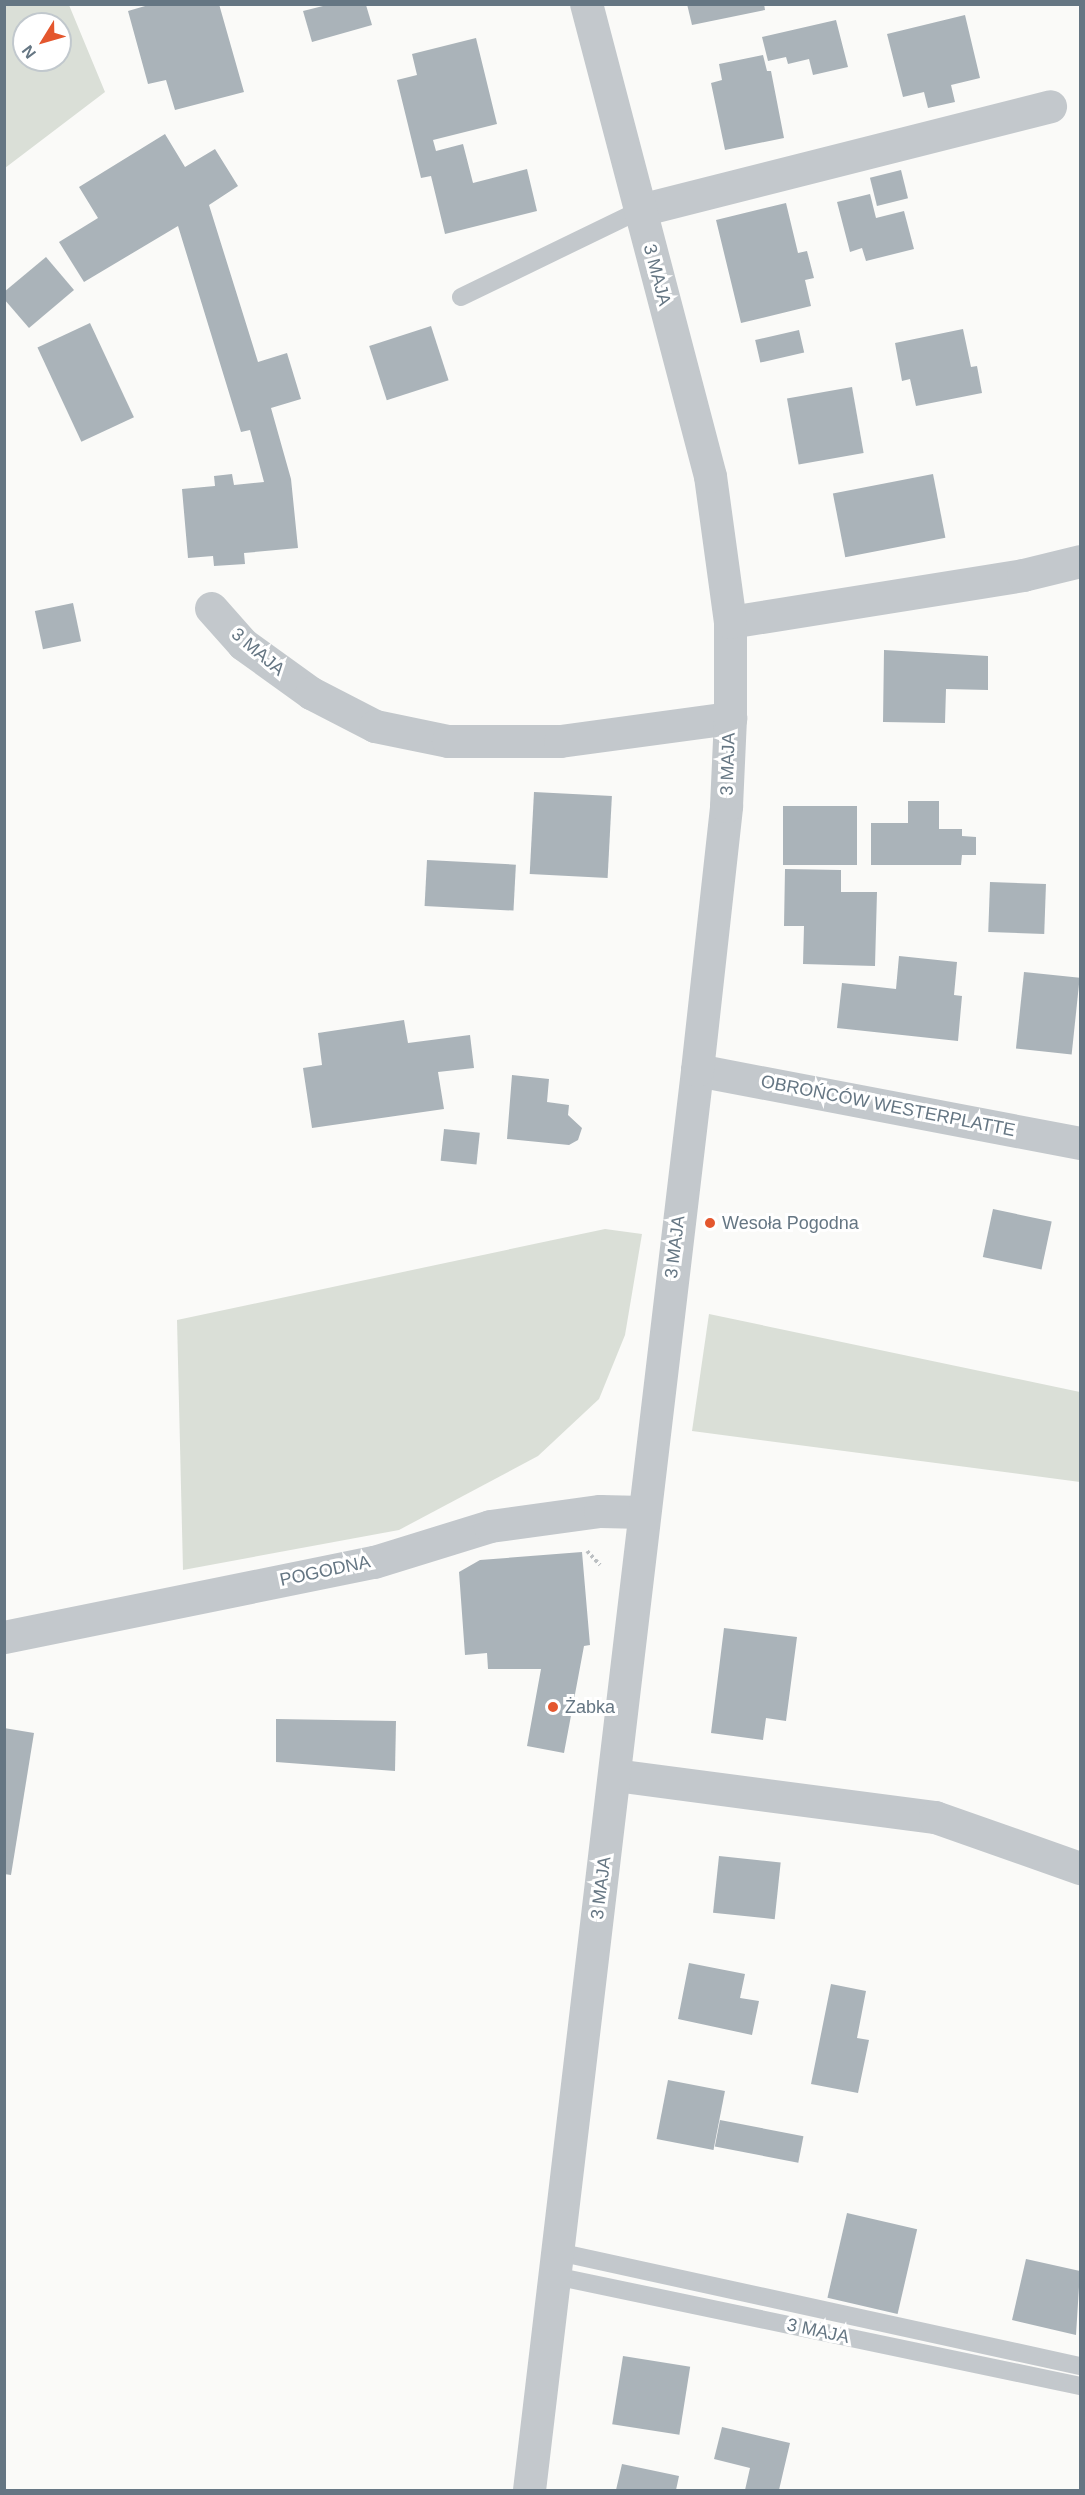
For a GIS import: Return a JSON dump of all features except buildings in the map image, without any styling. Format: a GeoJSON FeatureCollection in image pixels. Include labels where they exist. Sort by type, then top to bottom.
{"type":"FeatureCollection","features":[{"type":"Feature","properties":{"kind":"street","name":"3 MAJA"},"geometry":{"type":"LineString","coordinates":[[529,2490],[697,1070],[726,806],[730,718],[730,622],[710,476],[586,4]]}},
{"type":"Feature","properties":{"kind":"street"},"geometry":{"type":"LineString","coordinates":[[640,210],[1050,106]]}},
{"type":"Feature","properties":{"kind":"street"},"geometry":{"type":"LineString","coordinates":[[730,622],[1023,575],[1080,561]]}},
{"type":"Feature","properties":{"kind":"street","name":"3 MAJA"},"geometry":{"type":"LineString","coordinates":[[211,608],[243,644],[311,693],[375,726],[448,741],[560,741],[730,718]]}},
{"type":"Feature","properties":{"kind":"street","name":"OBROŃCÓW WESTERPLATTE"},"geometry":{"type":"LineString","coordinates":[[697,1070],[1080,1143]]}},
{"type":"Feature","properties":{"kind":"street","name":"POGODNA"},"geometry":{"type":"LineString","coordinates":[[4,1637],[374,1562],[490,1526],[600,1511],[644,1512]]}},
{"type":"Feature","properties":{"kind":"street"},"geometry":{"type":"LineString","coordinates":[[615,1775],[935,1817],[1080,1868]]}},
{"type":"Feature","properties":{"kind":"lane"},"geometry":{"type":"LineString","coordinates":[[461,297],[640,210]]}},
{"type":"Feature","properties":{"kind":"lane","name":"3 MAJA"},"geometry":{"type":"LineString","coordinates":[[556,2264],[1080,2366]]}},
{"type":"Feature","properties":{"kind":"lane","name":"3 MAJA"},"geometry":{"type":"LineString","coordinates":[[556,2264],[1080,2386]]}},
{"type":"Feature","properties":{"kind":"path"},"geometry":{"type":"LineString","coordinates":[[578,1542],[601,1566],[603,1574]]}},
{"type":"Feature","properties":{"kind":"shaded area"},"geometry":{"type":"Polygon","coordinates":[[[5,4],[69,5],[72,12],[12,12],[12,72],[72,72],[72,12],[105,92],[5,168],[5,4]]]}},
{"type":"Feature","properties":{"kind":"shaded area"},"geometry":{"type":"Polygon","coordinates":[[[605,1229],[642,1234],[625,1335],[599,1399],[538,1456],[399,1530],[183,1570],[177,1320],[605,1229]]]}},
{"type":"Feature","properties":{"kind":"shaded area"},"geometry":{"type":"Polygon","coordinates":[[[709,1314],[1080,1392],[1080,1482],[692,1431],[709,1314]]]}},
{"type":"Feature","properties":{"kind":"place","name":"Wesoła Pogodna"},"geometry":{"type":"Point","coordinates":[710,1223]}},
{"type":"Feature","properties":{"kind":"place","name":"Żabka"},"geometry":{"type":"Point","coordinates":[553,1707]}}]}
